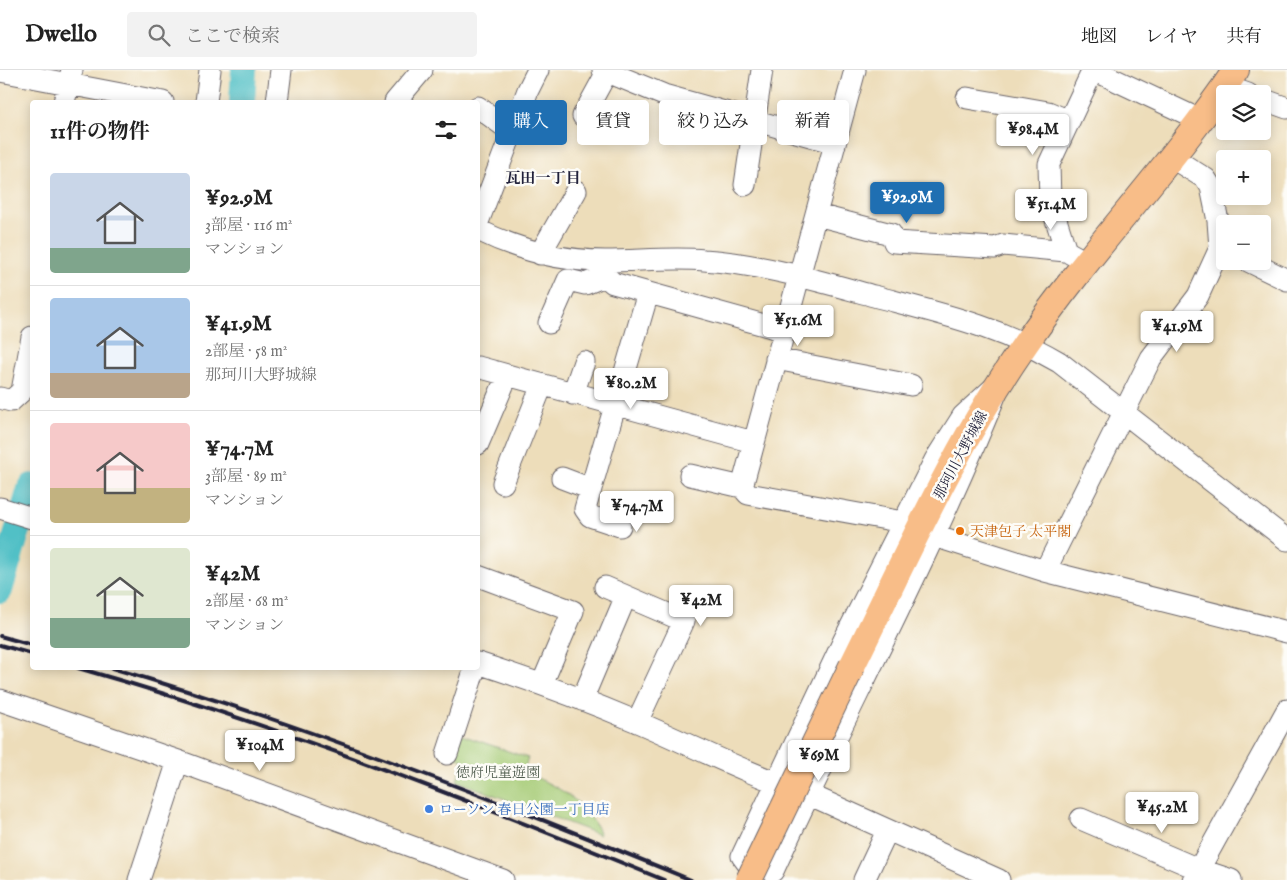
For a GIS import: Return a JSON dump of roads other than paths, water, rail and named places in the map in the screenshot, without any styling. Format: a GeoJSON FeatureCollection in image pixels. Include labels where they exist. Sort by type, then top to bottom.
{"type":"FeatureCollection","features":[{"type":"Feature","properties":{"kind":"main road","name":"那珂川大野城線"},"geometry":{"type":"LineString","coordinates":[[749,880],[852,666],[961,448],[1076,257],[1171,157],[1198,120],[1236,83]]}},
{"type":"Feature","properties":{"kind":"street"},"geometry":{"type":"LineString","coordinates":[[206,100],[210,70]]}},
{"type":"Feature","properties":{"kind":"street"},"geometry":{"type":"LineString","coordinates":[[277,100],[281,70]]}},
{"type":"Feature","properties":{"kind":"street"},"geometry":{"type":"LineString","coordinates":[[396,100],[422,70]]}},
{"type":"Feature","properties":{"kind":"street"},"geometry":{"type":"LineString","coordinates":[[525,100],[538,70]]}},
{"type":"Feature","properties":{"kind":"street"},"geometry":{"type":"LineString","coordinates":[[758,100],[762,70]]}},
{"type":"Feature","properties":{"kind":"street"},"geometry":{"type":"LineString","coordinates":[[847,100],[855,70]]}},
{"type":"Feature","properties":{"kind":"street"},"geometry":{"type":"LineString","coordinates":[[1076,257],[1050,201],[1050,164],[1094,70],[1198,120]]}},
{"type":"Feature","properties":{"kind":"street"},"geometry":{"type":"LineString","coordinates":[[0,71],[68,86],[151,100]]}},
{"type":"Feature","properties":{"kind":"street"},"geometry":{"type":"LineString","coordinates":[[591,100],[605,71],[664,95],[682,100]]}},
{"type":"Feature","properties":{"kind":"street"},"geometry":{"type":"LineString","coordinates":[[967,98],[1048,112],[1070,121]]}},
{"type":"Feature","properties":{"kind":"street"},"geometry":{"type":"LineString","coordinates":[[1271,102],[1287,108]]}},
{"type":"Feature","properties":{"kind":"street"},"geometry":{"type":"LineString","coordinates":[[480,109],[495,120]]}},
{"type":"Feature","properties":{"kind":"street"},"geometry":{"type":"LineString","coordinates":[[480,208],[482,193],[506,145]]}},
{"type":"Feature","properties":{"kind":"street"},"geometry":{"type":"LineString","coordinates":[[745,185],[751,145]]}},
{"type":"Feature","properties":{"kind":"street"},"geometry":{"type":"LineString","coordinates":[[742,487],[776,359],[818,215],[835,145]]}},
{"type":"Feature","properties":{"kind":"street"},"geometry":{"type":"LineString","coordinates":[[1171,157],[1206,179],[1210,187],[1217,215]]}},
{"type":"Feature","properties":{"kind":"street"},"geometry":{"type":"LineString","coordinates":[[540,254],[576,191]]}},
{"type":"Feature","properties":{"kind":"street"},"geometry":{"type":"LineString","coordinates":[[818,215],[891,234],[894,242],[995,248],[1004,245],[1076,257]]}},
{"type":"Feature","properties":{"kind":"street"},"geometry":{"type":"LineString","coordinates":[[480,231],[505,244],[604,269],[704,260],[800,275],[960,319],[1026,342],[1059,362],[1125,412],[1287,540]]}},
{"type":"Feature","properties":{"kind":"street"},"geometry":{"type":"LineString","coordinates":[[1045,571],[1151,358],[1198,296],[1216,261]]}},
{"type":"Feature","properties":{"kind":"street"},"geometry":{"type":"LineString","coordinates":[[604,269],[613,283],[771,326],[784,332]]}},
{"type":"Feature","properties":{"kind":"street"},"geometry":{"type":"LineString","coordinates":[[550,323],[568,280],[585,284],[604,269]]}},
{"type":"Feature","properties":{"kind":"street"},"geometry":{"type":"LineString","coordinates":[[1266,270],[1287,280]]}},
{"type":"Feature","properties":{"kind":"street"},"geometry":{"type":"LineString","coordinates":[[619,528],[590,516],[586,512],[614,405],[648,293]]}},
{"type":"Feature","properties":{"kind":"street"},"geometry":{"type":"LineString","coordinates":[[0,398],[11,402],[22,391],[30,347]]}},
{"type":"Feature","properties":{"kind":"street"},"geometry":{"type":"LineString","coordinates":[[776,359],[911,385]]}},
{"type":"Feature","properties":{"kind":"street"},"geometry":{"type":"LineString","coordinates":[[572,394],[584,362]]}},
{"type":"Feature","properties":{"kind":"street"},"geometry":{"type":"LineString","coordinates":[[480,368],[753,442]]}},
{"type":"Feature","properties":{"kind":"street"},"geometry":{"type":"LineString","coordinates":[[480,439],[507,376]]}},
{"type":"Feature","properties":{"kind":"street"},"geometry":{"type":"LineString","coordinates":[[1001,381],[977,441],[934,536],[808,794],[773,871],[767,874],[748,864],[742,856],[776,784],[935,460],[963,416],[1001,381]]}},
{"type":"Feature","properties":{"kind":"street"},"geometry":{"type":"LineString","coordinates":[[503,483],[542,385]]}},
{"type":"Feature","properties":{"kind":"street"},"geometry":{"type":"LineString","coordinates":[[690,474],[742,487],[748,494],[903,522]]}},
{"type":"Feature","properties":{"kind":"street"},"geometry":{"type":"LineString","coordinates":[[562,478],[591,489]]}},
{"type":"Feature","properties":{"kind":"street"},"geometry":{"type":"LineString","coordinates":[[0,508],[30,517]]}},
{"type":"Feature","properties":{"kind":"street"},"geometry":{"type":"LineString","coordinates":[[934,536],[1045,571],[1287,632]]}},
{"type":"Feature","properties":{"kind":"street"},"geometry":{"type":"LineString","coordinates":[[480,577],[573,611],[542,684]]}},
{"type":"Feature","properties":{"kind":"street"},"geometry":{"type":"LineString","coordinates":[[605,587],[684,621],[637,722]]}},
{"type":"Feature","properties":{"kind":"street"},"geometry":{"type":"LineString","coordinates":[[582,700],[626,596]]}},
{"type":"Feature","properties":{"kind":"street"},"geometry":{"type":"LineString","coordinates":[[480,664],[542,684],[637,722],[776,784],[808,794],[999,880]]}},
{"type":"Feature","properties":{"kind":"street"},"geometry":{"type":"LineString","coordinates":[[446,754],[474,670]]}},
{"type":"Feature","properties":{"kind":"street"},"geometry":{"type":"LineString","coordinates":[[1,705],[178,761],[503,880]]}},
{"type":"Feature","properties":{"kind":"street"},"geometry":{"type":"LineString","coordinates":[[1196,874],[1287,710]]}},
{"type":"Feature","properties":{"kind":"street"},"geometry":{"type":"LineString","coordinates":[[139,880],[178,761]]}},
{"type":"Feature","properties":{"kind":"street"},"geometry":{"type":"LineString","coordinates":[[1081,819],[1196,874],[1231,880]]}},
{"type":"Feature","properties":{"kind":"street"},"geometry":{"type":"LineString","coordinates":[[864,880],[887,831]]}},
{"type":"Feature","properties":{"kind":"waterway"},"geometry":{"type":"LineString","coordinates":[[242,100],[244,70]]}},
{"type":"Feature","properties":{"kind":"waterway"},"geometry":{"type":"LineString","coordinates":[[0,590],[30,489]]}},
{"type":"Feature","properties":{"kind":"railway"},"geometry":{"type":"LineString","coordinates":[[0,636],[30,644]]}},
{"type":"Feature","properties":{"kind":"railway"},"geometry":{"type":"LineString","coordinates":[[0,645],[30,653]]}},
{"type":"Feature","properties":{"kind":"railway"},"geometry":{"type":"LineString","coordinates":[[85,670],[153,690],[300,739],[447,793],[664,880]]}},
{"type":"Feature","properties":{"kind":"railway"},"geometry":{"type":"LineString","coordinates":[[118,670],[259,715],[404,766],[691,880]]}},
{"type":"Feature","properties":{"kind":"place","name":"天津包子 太平閣"},"geometry":{"type":"Point","coordinates":[960,531]}},
{"type":"Feature","properties":{"kind":"place","name":"ローソン 春日公園一丁目店"},"geometry":{"type":"Point","coordinates":[429,809]}},
{"type":"Feature","properties":{"kind":"district","name":"瓦田一丁目"},"geometry":{"type":"Point","coordinates":[543,178]}},
{"type":"Feature","properties":{"kind":"park label","name":"徳府児童遊園"},"geometry":{"type":"Point","coordinates":[498,772]}}]}
